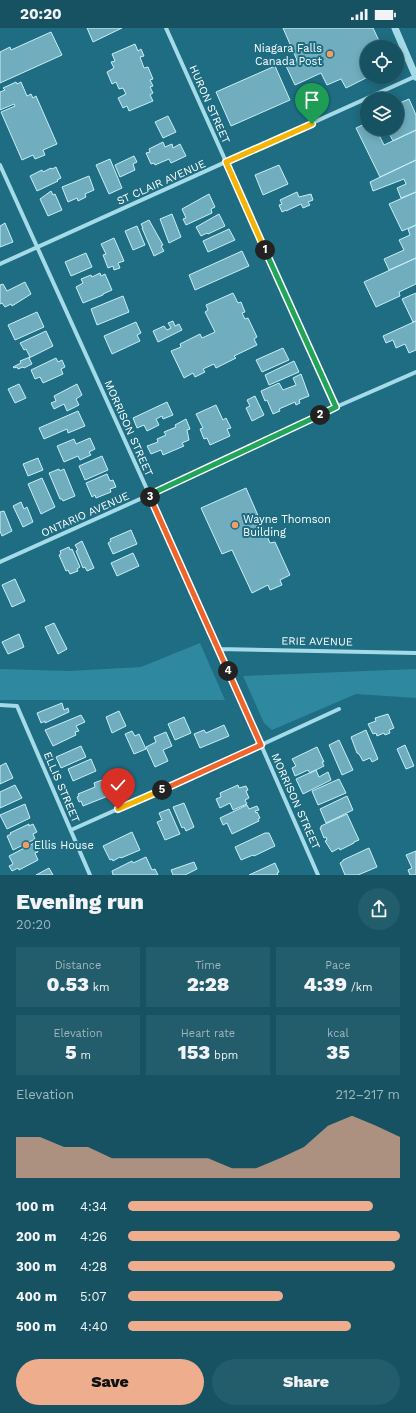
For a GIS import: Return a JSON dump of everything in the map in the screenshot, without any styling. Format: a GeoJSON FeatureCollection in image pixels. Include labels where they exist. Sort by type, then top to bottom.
{"type":"FeatureCollection","features":[{"type":"Feature","properties":{"kind":"street","name":"HURON STREET"},"geometry":{"type":"LineString","coordinates":[[166,28],[336,407]]}},
{"type":"Feature","properties":{"kind":"street"},"geometry":{"type":"LineString","coordinates":[[395,28],[416,76]]}},
{"type":"Feature","properties":{"kind":"street","name":"ST CLAIR AVENUE"},"geometry":{"type":"LineString","coordinates":[[0,264],[416,76]]}},
{"type":"Feature","properties":{"kind":"street","name":"MORRISON STREET"},"geometry":{"type":"LineString","coordinates":[[0,165],[318,875]]}},
{"type":"Feature","properties":{"kind":"street","name":"ONTARIO AVENUE"},"geometry":{"type":"LineString","coordinates":[[0,562],[149,495],[336,407],[416,372]]}},
{"type":"Feature","properties":{"kind":"street","name":"ERIE AVENUE"},"geometry":{"type":"LineString","coordinates":[[218,649],[416,653]]}},
{"type":"Feature","properties":{"kind":"street","name":"ELLIS STREET"},"geometry":{"type":"LineString","coordinates":[[0,705],[18,706],[90,875]]}},
{"type":"Feature","properties":{"kind":"street"},"geometry":{"type":"LineString","coordinates":[[71,830],[339,709]]}},
{"type":"Feature","properties":{"kind":"shaded area"},"geometry":{"type":"Polygon","coordinates":[[[200,643],[225,700],[0,700],[0,669],[69,671],[141,667],[200,643]]]}},
{"type":"Feature","properties":{"kind":"shaded area"},"geometry":{"type":"Polygon","coordinates":[[[416,669],[416,698],[356,694],[272,730],[264,723],[243,676],[416,669]]]}},
{"type":"Feature","properties":{"kind":"building"},"geometry":{"type":"Polygon","coordinates":[[[87,28],[122,28],[93,42],[87,28]]]}},
{"type":"Feature","properties":{"kind":"building","name":"Niagara Falls Canada Post"},"geometry":{"type":"Polygon","coordinates":[[[283,28],[373,28],[379,40],[360,40],[360,81],[346,88],[341,79],[327,85],[321,73],[295,85],[286,66],[297,60],[283,28]]]}},
{"type":"Feature","properties":{"kind":"building"},"geometry":{"type":"Polygon","coordinates":[[[51,32],[62,55],[0,83],[0,52],[10,47],[11,50],[51,32]]]}},
{"type":"Feature","properties":{"kind":"building"},"geometry":{"type":"Polygon","coordinates":[[[135,44],[138,51],[141,49],[144,56],[140,57],[144,68],[148,67],[153,79],[150,80],[153,86],[150,87],[153,93],[150,95],[153,101],[129,111],[127,106],[123,108],[118,98],[126,94],[123,88],[119,89],[116,82],[112,84],[107,72],[114,68],[111,62],[115,61],[112,54],[135,44]]]}},
{"type":"Feature","properties":{"kind":"building"},"geometry":{"type":"Polygon","coordinates":[[[275,66],[290,100],[231,126],[216,92],[275,66]]]}},
{"type":"Feature","properties":{"kind":"building"},"geometry":{"type":"Polygon","coordinates":[[[16,82],[17,84],[21,82],[27,96],[31,94],[33,98],[36,96],[57,144],[43,150],[45,155],[35,159],[33,155],[22,160],[1,112],[15,106],[14,104],[0,110],[0,92],[5,90],[3,88],[16,82]]]}},
{"type":"Feature","properties":{"kind":"building"},"geometry":{"type":"Polygon","coordinates":[[[409,99],[416,115],[416,130],[404,136],[404,101],[409,99]]]}},
{"type":"Feature","properties":{"kind":"building"},"geometry":{"type":"Polygon","coordinates":[[[168,116],[176,132],[163,138],[155,122],[168,116]]]}},
{"type":"Feature","properties":{"kind":"building"},"geometry":{"type":"Polygon","coordinates":[[[360,126],[360,136],[380,136],[384,145],[416,130],[416,160],[380,177],[356,128],[360,126]]]}},
{"type":"Feature","properties":{"kind":"building"},"geometry":{"type":"Polygon","coordinates":[[[390,136],[403,136],[393,141],[390,136]]]}},
{"type":"Feature","properties":{"kind":"building"},"geometry":{"type":"Polygon","coordinates":[[[163,142],[165,147],[172,144],[173,148],[180,144],[186,156],[171,163],[169,159],[155,165],[154,163],[151,164],[146,153],[150,152],[149,149],[163,142]]]}},
{"type":"Feature","properties":{"kind":"building"},"geometry":{"type":"Polygon","coordinates":[[[134,156],[137,162],[133,164],[135,170],[120,177],[115,165],[134,156]]]}},
{"type":"Feature","properties":{"kind":"building"},"geometry":{"type":"Polygon","coordinates":[[[110,159],[122,188],[109,194],[96,165],[110,159]]]}},
{"type":"Feature","properties":{"kind":"building"},"geometry":{"type":"Polygon","coordinates":[[[416,160],[416,192],[401,198],[397,188],[406,184],[404,179],[373,191],[370,182],[416,160]]]}},
{"type":"Feature","properties":{"kind":"building"},"geometry":{"type":"Polygon","coordinates":[[[279,165],[288,184],[263,195],[255,175],[279,165]]]}},
{"type":"Feature","properties":{"kind":"building"},"geometry":{"type":"Polygon","coordinates":[[[56,167],[61,178],[57,180],[58,181],[37,191],[30,176],[42,170],[43,172],[56,167]]]}},
{"type":"Feature","properties":{"kind":"building"},"geometry":{"type":"Polygon","coordinates":[[[89,176],[94,190],[85,194],[86,197],[78,201],[77,198],[68,202],[62,187],[89,176]]]}},
{"type":"Feature","properties":{"kind":"building"},"geometry":{"type":"Polygon","coordinates":[[[51,191],[53,195],[55,194],[62,210],[48,216],[40,199],[51,191]]]}},
{"type":"Feature","properties":{"kind":"building"},"geometry":{"type":"Polygon","coordinates":[[[297,192],[299,197],[311,194],[313,200],[308,202],[310,205],[303,208],[301,204],[282,212],[279,205],[282,204],[280,200],[297,192]]]}},
{"type":"Feature","properties":{"kind":"building"},"geometry":{"type":"Polygon","coordinates":[[[416,192],[416,225],[402,231],[389,204],[416,192]]]}},
{"type":"Feature","properties":{"kind":"building"},"geometry":{"type":"Polygon","coordinates":[[[209,194],[215,207],[211,209],[212,213],[186,225],[183,219],[186,218],[182,209],[209,194]]]}},
{"type":"Feature","properties":{"kind":"building"},"geometry":{"type":"Polygon","coordinates":[[[172,214],[181,237],[169,243],[160,219],[172,214]]]}},
{"type":"Feature","properties":{"kind":"building"},"geometry":{"type":"Polygon","coordinates":[[[219,214],[225,226],[201,236],[196,227],[219,214]]]}},
{"type":"Feature","properties":{"kind":"building"},"geometry":{"type":"Polygon","coordinates":[[[149,220],[163,245],[161,246],[164,251],[154,256],[141,224],[149,220]]]}},
{"type":"Feature","properties":{"kind":"building"},"geometry":{"type":"Polygon","coordinates":[[[5,223],[13,242],[0,247],[0,226],[5,223]]]}},
{"type":"Feature","properties":{"kind":"building"},"geometry":{"type":"Polygon","coordinates":[[[416,225],[416,258],[389,270],[384,259],[404,250],[399,240],[410,235],[408,229],[416,225]]]}},
{"type":"Feature","properties":{"kind":"building"},"geometry":{"type":"Polygon","coordinates":[[[137,226],[145,245],[133,250],[125,231],[137,226]]]}},
{"type":"Feature","properties":{"kind":"building"},"geometry":{"type":"Polygon","coordinates":[[[229,229],[235,240],[208,252],[203,241],[229,229]]]}},
{"type":"Feature","properties":{"kind":"building"},"geometry":{"type":"Polygon","coordinates":[[[114,238],[124,261],[118,263],[120,268],[114,270],[113,266],[108,268],[103,255],[106,254],[101,244],[114,238]]]}},
{"type":"Feature","properties":{"kind":"building"},"geometry":{"type":"Polygon","coordinates":[[[242,251],[249,266],[195,290],[189,275],[242,251]]]}},
{"type":"Feature","properties":{"kind":"building"},"geometry":{"type":"Polygon","coordinates":[[[86,253],[92,267],[71,276],[65,262],[86,253]]]}},
{"type":"Feature","properties":{"kind":"building"},"geometry":{"type":"Polygon","coordinates":[[[416,258],[416,284],[399,292],[400,296],[376,307],[364,282],[416,258]]]}},
{"type":"Feature","properties":{"kind":"building"},"geometry":{"type":"Polygon","coordinates":[[[100,273],[101,276],[105,274],[112,290],[83,303],[76,287],[83,283],[81,279],[91,275],[92,277],[100,273]]]}},
{"type":"Feature","properties":{"kind":"building"},"geometry":{"type":"Polygon","coordinates":[[[25,282],[31,294],[12,306],[11,304],[5,307],[2,303],[0,304],[0,285],[3,284],[7,291],[25,282]]]}},
{"type":"Feature","properties":{"kind":"building"},"geometry":{"type":"Polygon","coordinates":[[[233,293],[238,303],[241,302],[245,312],[242,313],[245,319],[248,318],[257,337],[254,339],[257,345],[234,356],[236,358],[216,368],[214,364],[203,369],[205,372],[195,377],[193,373],[184,378],[171,351],[181,347],[180,344],[200,334],[202,338],[215,332],[205,312],[208,310],[206,305],[233,293]]]}},
{"type":"Feature","properties":{"kind":"building"},"geometry":{"type":"Polygon","coordinates":[[[416,293],[416,321],[413,322],[402,299],[416,293]]]}},
{"type":"Feature","properties":{"kind":"building"},"geometry":{"type":"Polygon","coordinates":[[[123,296],[129,312],[97,325],[91,309],[123,296]]]}},
{"type":"Feature","properties":{"kind":"building"},"geometry":{"type":"Polygon","coordinates":[[[37,312],[44,327],[15,340],[8,325],[37,312]]]}},
{"type":"Feature","properties":{"kind":"building"},"geometry":{"type":"Polygon","coordinates":[[[173,321],[175,326],[179,324],[182,330],[158,342],[153,331],[164,326],[167,330],[171,328],[168,323],[173,321]]]}},
{"type":"Feature","properties":{"kind":"building"},"geometry":{"type":"Polygon","coordinates":[[[416,321],[416,350],[409,353],[405,344],[396,348],[393,340],[386,343],[383,336],[416,321]]]}},
{"type":"Feature","properties":{"kind":"building"},"geometry":{"type":"Polygon","coordinates":[[[136,322],[141,333],[137,335],[140,341],[112,354],[104,336],[136,322]]]}},
{"type":"Feature","properties":{"kind":"building"},"geometry":{"type":"Polygon","coordinates":[[[46,331],[53,346],[29,358],[32,364],[24,368],[14,368],[13,367],[21,363],[20,361],[30,357],[26,349],[24,350],[20,343],[46,331]]]}},
{"type":"Feature","properties":{"kind":"building"},"geometry":{"type":"Polygon","coordinates":[[[283,348],[289,360],[262,372],[256,360],[283,348]]]}},
{"type":"Feature","properties":{"kind":"building"},"geometry":{"type":"Polygon","coordinates":[[[56,358],[58,362],[62,360],[65,367],[61,369],[63,374],[43,383],[40,377],[35,379],[31,370],[56,358]]]}},
{"type":"Feature","properties":{"kind":"building"},"geometry":{"type":"Polygon","coordinates":[[[294,361],[299,372],[269,385],[265,375],[294,361]]]}},
{"type":"Feature","properties":{"kind":"building"},"geometry":{"type":"Polygon","coordinates":[[[301,374],[309,396],[299,400],[300,403],[296,405],[295,402],[279,409],[280,411],[273,414],[261,391],[279,383],[283,390],[296,385],[293,378],[301,374]]]}},
{"type":"Feature","properties":{"kind":"building"},"geometry":{"type":"Polygon","coordinates":[[[19,384],[26,398],[15,403],[8,389],[19,384]]]}},
{"type":"Feature","properties":{"kind":"building"},"geometry":{"type":"Polygon","coordinates":[[[77,384],[82,395],[76,399],[79,405],[67,411],[64,404],[54,409],[51,403],[56,401],[54,396],[77,384]]]}},
{"type":"Feature","properties":{"kind":"building"},"geometry":{"type":"Polygon","coordinates":[[[255,396],[264,415],[252,421],[246,408],[250,406],[247,400],[255,396]]]}},
{"type":"Feature","properties":{"kind":"building"},"geometry":{"type":"Polygon","coordinates":[[[167,402],[173,415],[163,419],[162,416],[156,419],[159,425],[147,431],[144,425],[137,428],[133,418],[167,402]]]}},
{"type":"Feature","properties":{"kind":"building"},"geometry":{"type":"Polygon","coordinates":[[[216,405],[223,420],[226,418],[231,428],[227,429],[230,436],[210,445],[207,438],[204,439],[200,429],[203,428],[196,414],[216,405]]]}},
{"type":"Feature","properties":{"kind":"building"},"geometry":{"type":"Polygon","coordinates":[[[78,411],[85,426],[68,433],[67,429],[44,439],[39,428],[78,411]]]}},
{"type":"Feature","properties":{"kind":"building"},"geometry":{"type":"Polygon","coordinates":[[[186,419],[190,429],[187,430],[189,440],[182,443],[184,446],[163,455],[161,450],[151,454],[147,446],[158,442],[157,439],[166,435],[164,432],[176,427],[175,425],[186,419]]]}},
{"type":"Feature","properties":{"kind":"building"},"geometry":{"type":"Polygon","coordinates":[[[90,438],[95,449],[89,452],[91,455],[80,460],[78,456],[64,462],[57,446],[74,439],[76,444],[90,438]]]}},
{"type":"Feature","properties":{"kind":"building"},"geometry":{"type":"Polygon","coordinates":[[[102,456],[108,470],[85,480],[79,466],[102,456]]]}},
{"type":"Feature","properties":{"kind":"building"},"geometry":{"type":"Polygon","coordinates":[[[38,458],[43,470],[28,476],[23,464],[38,458]]]}},
{"type":"Feature","properties":{"kind":"building"},"geometry":{"type":"Polygon","coordinates":[[[59,469],[60,471],[64,469],[75,496],[63,501],[60,499],[49,473],[59,469]]]}},
{"type":"Feature","properties":{"kind":"building"},"geometry":{"type":"Polygon","coordinates":[[[107,474],[110,481],[113,480],[116,487],[110,489],[111,492],[96,498],[95,495],[92,497],[86,483],[107,474]]]}},
{"type":"Feature","properties":{"kind":"building"},"geometry":{"type":"Polygon","coordinates":[[[42,478],[55,507],[41,514],[28,484],[42,478]]]}},
{"type":"Feature","properties":{"kind":"building","name":"Wayne Thomson Building"},"geometry":{"type":"Polygon","coordinates":[[[246,488],[270,543],[275,542],[290,575],[280,580],[282,585],[270,590],[268,585],[252,593],[232,550],[222,554],[201,508],[246,488]]]}},
{"type":"Feature","properties":{"kind":"building"},"geometry":{"type":"Polygon","coordinates":[[[21,502],[24,509],[27,507],[33,522],[23,527],[13,506],[21,502]]]}},
{"type":"Feature","properties":{"kind":"building"},"geometry":{"type":"Polygon","coordinates":[[[4,511],[12,531],[2,536],[0,531],[0,512],[4,511]]]}},
{"type":"Feature","properties":{"kind":"building"},"geometry":{"type":"Polygon","coordinates":[[[131,530],[137,544],[113,554],[108,543],[111,541],[110,539],[131,530]]]}},
{"type":"Feature","properties":{"kind":"building"},"geometry":{"type":"Polygon","coordinates":[[[82,541],[94,568],[87,571],[85,567],[83,568],[75,545],[82,541]]]}},
{"type":"Feature","properties":{"kind":"building"},"geometry":{"type":"Polygon","coordinates":[[[69,547],[70,550],[72,549],[80,567],[77,569],[78,571],[70,574],[68,570],[66,571],[59,555],[61,554],[60,551],[69,547]]]}},
{"type":"Feature","properties":{"kind":"building"},"geometry":{"type":"Polygon","coordinates":[[[133,553],[139,566],[117,576],[111,563],[133,553]]]}},
{"type":"Feature","properties":{"kind":"building"},"geometry":{"type":"Polygon","coordinates":[[[15,579],[25,601],[12,607],[2,585],[15,579]]]}},
{"type":"Feature","properties":{"kind":"building"},"geometry":{"type":"Polygon","coordinates":[[[54,623],[67,649],[58,654],[45,627],[54,623]]]}},
{"type":"Feature","properties":{"kind":"building"},"geometry":{"type":"Polygon","coordinates":[[[19,634],[24,647],[8,654],[2,642],[19,634]]]}},
{"type":"Feature","properties":{"kind":"building"},"geometry":{"type":"Polygon","coordinates":[[[62,703],[64,710],[68,708],[69,712],[45,723],[45,721],[41,723],[37,713],[62,703]]]}},
{"type":"Feature","properties":{"kind":"building"},"geometry":{"type":"Polygon","coordinates":[[[119,711],[126,726],[112,733],[106,717],[119,711]]]}},
{"type":"Feature","properties":{"kind":"building"},"geometry":{"type":"Polygon","coordinates":[[[388,714],[394,728],[389,730],[390,733],[385,735],[384,733],[377,736],[376,733],[373,734],[368,724],[376,721],[375,718],[388,714]]]}},
{"type":"Feature","properties":{"kind":"building"},"geometry":{"type":"Polygon","coordinates":[[[81,715],[85,722],[76,726],[79,731],[75,732],[76,735],[53,746],[45,730],[81,715]]]}},
{"type":"Feature","properties":{"kind":"building"},"geometry":{"type":"Polygon","coordinates":[[[184,717],[191,733],[175,740],[168,724],[184,717]]]}},
{"type":"Feature","properties":{"kind":"building"},"geometry":{"type":"Polygon","coordinates":[[[224,725],[229,736],[200,748],[194,734],[204,730],[206,733],[224,725]]]}},
{"type":"Feature","properties":{"kind":"building"},"geometry":{"type":"Polygon","coordinates":[[[366,730],[378,759],[372,762],[370,758],[363,761],[357,753],[351,737],[366,730]]]}},
{"type":"Feature","properties":{"kind":"building"},"geometry":{"type":"Polygon","coordinates":[[[132,731],[135,736],[139,734],[146,749],[134,754],[125,734],[132,731]]]}},
{"type":"Feature","properties":{"kind":"building"},"geometry":{"type":"Polygon","coordinates":[[[166,732],[172,746],[163,750],[168,761],[155,767],[146,747],[156,742],[154,737],[166,732]]]}},
{"type":"Feature","properties":{"kind":"building"},"geometry":{"type":"Polygon","coordinates":[[[339,740],[353,770],[342,775],[329,745],[339,740]]]}},
{"type":"Feature","properties":{"kind":"building"},"geometry":{"type":"Polygon","coordinates":[[[405,745],[414,766],[406,769],[397,749],[405,745]]]}},
{"type":"Feature","properties":{"kind":"building"},"geometry":{"type":"Polygon","coordinates":[[[81,746],[86,757],[61,768],[56,757],[81,746]]]}},
{"type":"Feature","properties":{"kind":"building"},"geometry":{"type":"Polygon","coordinates":[[[317,747],[324,762],[322,762],[324,766],[310,773],[308,770],[295,776],[292,768],[296,766],[292,759],[317,747]]]}},
{"type":"Feature","properties":{"kind":"building"},"geometry":{"type":"Polygon","coordinates":[[[91,759],[96,771],[73,781],[68,769],[91,759]]]}},
{"type":"Feature","properties":{"kind":"building"},"geometry":{"type":"Polygon","coordinates":[[[6,763],[13,778],[0,784],[0,766],[6,763]]]}},
{"type":"Feature","properties":{"kind":"building"},"geometry":{"type":"Polygon","coordinates":[[[316,770],[319,777],[328,772],[331,780],[303,794],[296,779],[316,770]]]}},
{"type":"Feature","properties":{"kind":"building"},"geometry":{"type":"Polygon","coordinates":[[[339,779],[346,793],[318,805],[312,791],[339,779]]]}},
{"type":"Feature","properties":{"kind":"building"},"geometry":{"type":"Polygon","coordinates":[[[102,780],[108,796],[83,806],[81,801],[79,802],[77,797],[79,796],[78,794],[95,787],[94,783],[102,780]]]}},
{"type":"Feature","properties":{"kind":"building"},"geometry":{"type":"Polygon","coordinates":[[[15,785],[22,798],[0,808],[0,792],[15,785]]]}},
{"type":"Feature","properties":{"kind":"building"},"geometry":{"type":"Polygon","coordinates":[[[238,785],[239,788],[246,786],[248,790],[246,791],[249,798],[245,800],[247,804],[233,810],[230,803],[220,808],[216,799],[221,797],[220,793],[238,785]]]}},
{"type":"Feature","properties":{"kind":"building"},"geometry":{"type":"Polygon","coordinates":[[[347,796],[353,810],[326,823],[320,809],[347,796]]]}},
{"type":"Feature","properties":{"kind":"building"},"geometry":{"type":"Polygon","coordinates":[[[184,803],[194,827],[186,831],[184,827],[182,828],[173,807],[184,803]]]}},
{"type":"Feature","properties":{"kind":"building"},"geometry":{"type":"Polygon","coordinates":[[[25,804],[30,818],[7,829],[0,815],[25,804]]]}},
{"type":"Feature","properties":{"kind":"building"},"geometry":{"type":"Polygon","coordinates":[[[247,805],[249,809],[257,806],[259,810],[255,811],[260,818],[258,819],[259,821],[232,834],[227,823],[223,825],[220,818],[247,805]]]}},
{"type":"Feature","properties":{"kind":"building"},"geometry":{"type":"Polygon","coordinates":[[[169,809],[180,834],[165,840],[157,822],[162,820],[159,813],[169,809]]]}},
{"type":"Feature","properties":{"kind":"building"},"geometry":{"type":"Polygon","coordinates":[[[347,814],[359,840],[340,850],[339,848],[332,852],[325,841],[327,840],[326,837],[324,838],[320,828],[321,826],[347,814]]]}},
{"type":"Feature","properties":{"kind":"building"},"geometry":{"type":"Polygon","coordinates":[[[29,824],[29,826],[33,824],[37,832],[33,834],[35,839],[13,850],[7,836],[29,824]]]}},
{"type":"Feature","properties":{"kind":"building"},"geometry":{"type":"Polygon","coordinates":[[[132,832],[140,850],[113,861],[112,859],[110,860],[103,846],[132,832]]]}},
{"type":"Feature","properties":{"kind":"building"},"geometry":{"type":"Polygon","coordinates":[[[265,833],[269,833],[275,846],[254,856],[253,855],[241,860],[235,847],[265,833]]]}},
{"type":"Feature","properties":{"kind":"building"},"geometry":{"type":"Polygon","coordinates":[[[34,843],[38,852],[35,853],[38,860],[19,870],[18,868],[12,871],[9,866],[13,864],[9,856],[34,843]]]}},
{"type":"Feature","properties":{"kind":"building"},"geometry":{"type":"Polygon","coordinates":[[[369,848],[377,867],[358,875],[345,875],[340,863],[343,860],[369,848]]]}},
{"type":"Feature","properties":{"kind":"building"},"geometry":{"type":"Polygon","coordinates":[[[416,851],[416,875],[410,875],[408,870],[412,868],[406,855],[416,851]]]}},
{"type":"Feature","properties":{"kind":"building"},"geometry":{"type":"Polygon","coordinates":[[[146,857],[152,870],[155,869],[158,875],[113,875],[112,871],[132,861],[133,863],[146,857]]]}},
{"type":"Feature","properties":{"kind":"building"},"geometry":{"type":"Polygon","coordinates":[[[194,862],[197,869],[185,875],[173,875],[171,870],[194,862]]]}},
{"type":"Feature","properties":{"kind":"building"},"geometry":{"type":"Polygon","coordinates":[[[275,863],[279,872],[277,873],[278,875],[249,875],[275,863]]]}},
{"type":"Feature","properties":{"kind":"building"},"geometry":{"type":"Polygon","coordinates":[[[49,868],[53,875],[36,875],[49,868]]]}},
{"type":"Feature","properties":{"kind":"place","name":"Niagara Falls Canada Post"},"geometry":{"type":"Point","coordinates":[330,54]}},
{"type":"Feature","properties":{"kind":"place","name":"Wayne Thomson Building"},"geometry":{"type":"Point","coordinates":[235,525]}},
{"type":"Feature","properties":{"kind":"place","name":"Ellis House"},"geometry":{"type":"Point","coordinates":[26,845]}},
{"type":"Feature","properties":{"kind":"route"},"geometry":{"type":"LineString","coordinates":[[118,809],[261,745],[149,495],[336,407],[318,370],[226,162],[312,124]]}}]}
